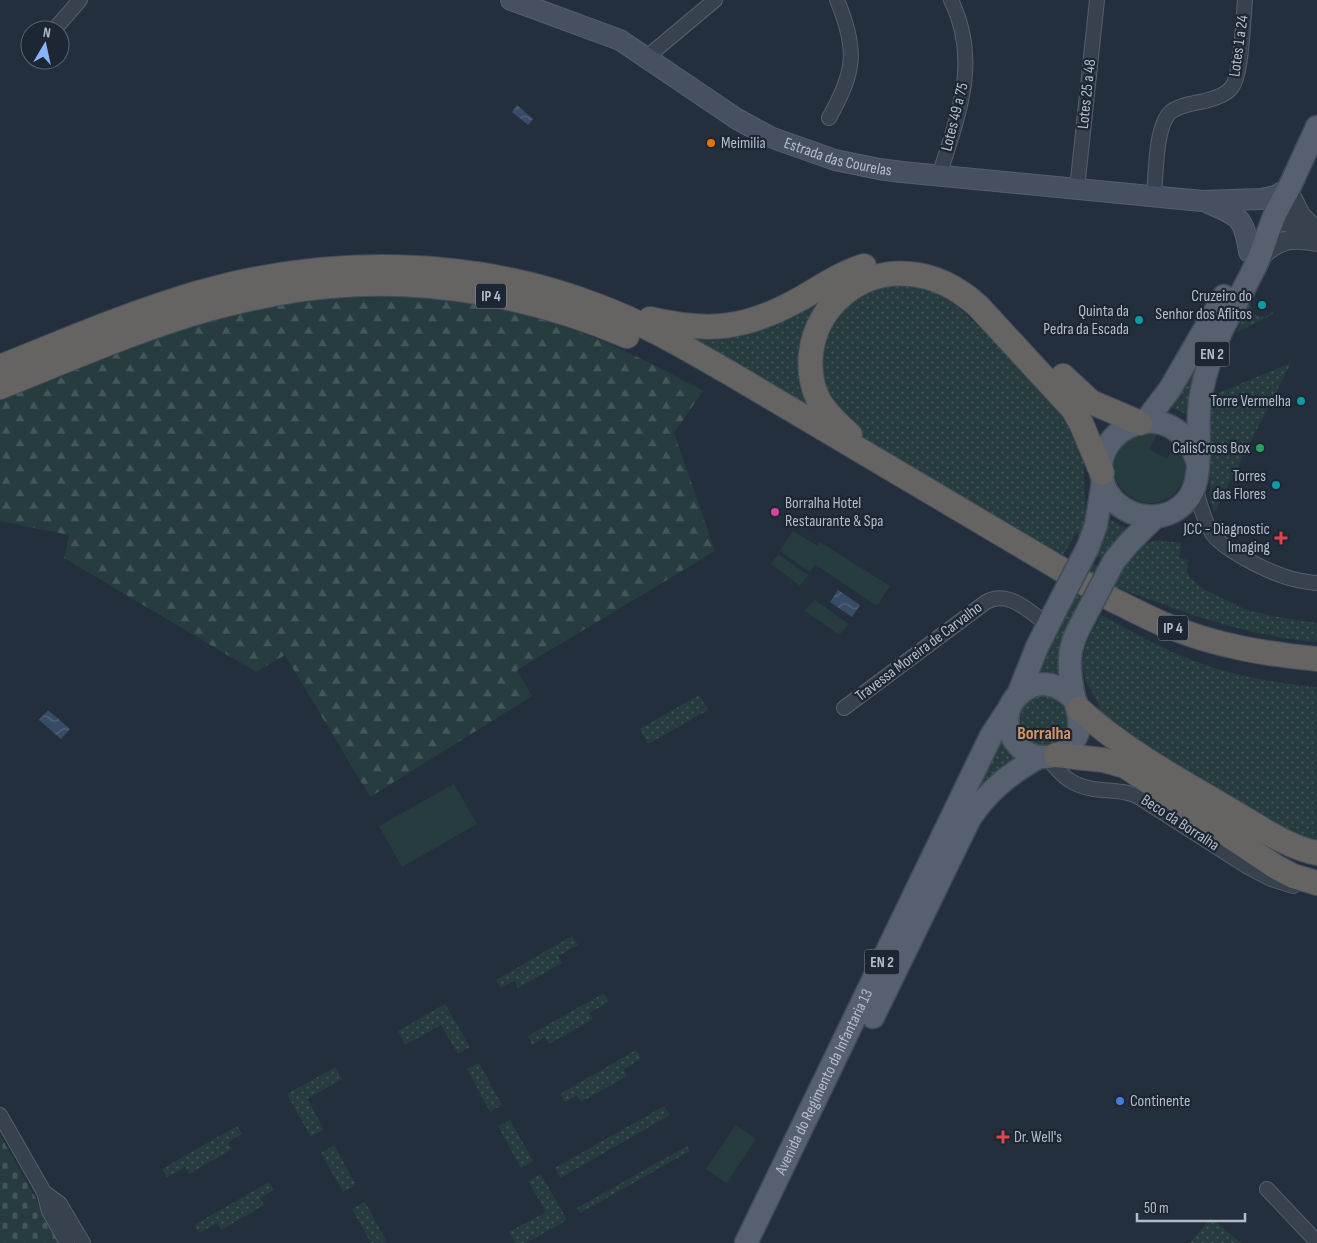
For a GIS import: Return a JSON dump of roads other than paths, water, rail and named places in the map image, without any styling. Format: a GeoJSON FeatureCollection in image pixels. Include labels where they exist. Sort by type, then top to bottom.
{"type":"FeatureCollection","features":[{"type":"Feature","properties":{"kind":"highway"},"geometry":{"type":"LineString","coordinates":[[599,306],[682,326],[704,328],[725,326],[746,323],[768,315],[845,274],[869,264],[900,259],[923,262],[947,270],[980,290],[1089,400],[1142,422]]}},
{"type":"Feature","properties":{"kind":"highway","name":"IP 4"},"geometry":{"type":"LineString","coordinates":[[0,367],[111,323],[199,293],[281,274],[361,266],[399,267],[467,273],[530,285],[565,294],[599,306],[668,338],[1056,568],[1113,600],[1168,627],[1218,643],[1249,650],[1317,659]]}},
{"type":"Feature","properties":{"kind":"highway"},"geometry":{"type":"LineString","coordinates":[[1056,568],[980,515],[857,439],[839,424],[821,404],[811,373],[812,346],[818,326],[828,308],[841,295],[858,284],[883,275],[910,274],[944,283],[964,294],[978,306],[1074,409],[1103,477]]}},
{"type":"Feature","properties":{"kind":"highway","name":"IP 4"},"geometry":{"type":"LineString","coordinates":[[0,387],[105,345],[183,317],[230,304],[293,291],[331,286],[402,284],[445,288],[504,298],[586,319],[626,335],[664,354],[1108,611],[1135,624],[1162,634],[1246,657],[1317,666]]}},
{"type":"Feature","properties":{"kind":"highway"},"geometry":{"type":"LineString","coordinates":[[1162,634],[1244,664],[1317,674]]}},
{"type":"Feature","properties":{"kind":"highway"},"geometry":{"type":"LineString","coordinates":[[1077,706],[1111,736],[1194,788],[1276,837],[1294,846],[1317,853]]}},
{"type":"Feature","properties":{"kind":"highway"},"geometry":{"type":"LineString","coordinates":[[1047,756],[1103,760],[1125,766],[1276,867],[1293,876],[1317,883]]}},
{"type":"Feature","properties":{"kind":"main road","name":"Estrada das Courelas"},"geometry":{"type":"LineString","coordinates":[[511,0],[614,37],[737,118],[776,139],[819,156],[879,169],[1202,201]]}},
{"type":"Feature","properties":{"kind":"main road","name":"EN 2"},"geometry":{"type":"LineString","coordinates":[[1254,255],[1209,362],[1199,410],[1198,474],[1195,485],[1189,497],[1181,506],[1170,513],[1155,517],[1114,561],[1078,630],[1070,658],[1081,720],[1074,742],[1066,750],[1047,756],[1028,753],[1012,739],[1008,729],[1008,718],[1037,647],[1088,547],[1096,525],[1103,477],[1103,459],[1112,441],[1127,427],[1142,422],[1170,389],[1254,255],[1317,127]]}},
{"type":"Feature","properties":{"kind":"main road"},"geometry":{"type":"LineString","coordinates":[[1202,201],[1241,201],[1266,198],[1288,189]]}},
{"type":"Feature","properties":{"kind":"main road"},"geometry":{"type":"LineString","coordinates":[[1202,201],[1227,211],[1238,218],[1244,228],[1254,255]]}},
{"type":"Feature","properties":{"kind":"main road"},"geometry":{"type":"LineString","coordinates":[[1241,201],[1261,208],[1272,221]]}},
{"type":"Feature","properties":{"kind":"main road"},"geometry":{"type":"LineString","coordinates":[[1142,422],[1160,422],[1173,427],[1184,436],[1193,448],[1197,461]]}},
{"type":"Feature","properties":{"kind":"main road"},"geometry":{"type":"LineString","coordinates":[[1103,477],[1109,494],[1117,505],[1135,514],[1155,517]]}},
{"type":"Feature","properties":{"kind":"main road"},"geometry":{"type":"LineString","coordinates":[[1014,701],[1027,688],[1038,684],[1049,684],[1064,690],[1077,706]]}},
{"type":"Feature","properties":{"kind":"main road","name":"Avenida do Regimento da Infantaria 13"},"geometry":{"type":"LineString","coordinates":[[746,1243],[991,736],[1014,701]]}},
{"type":"Feature","properties":{"kind":"main road","name":"Avenida do Regimento da Infantaria 13"},"geometry":{"type":"LineString","coordinates":[[763,1243],[967,825],[983,800],[994,788],[1006,778],[1047,756]]}},
{"type":"Feature","properties":{"kind":"street"},"geometry":{"type":"LineString","coordinates":[[63,20],[80,0]]}},
{"type":"Feature","properties":{"kind":"street"},"geometry":{"type":"LineString","coordinates":[[647,57],[715,0]]}},
{"type":"Feature","properties":{"kind":"street"},"geometry":{"type":"LineString","coordinates":[[829,118],[845,87],[851,58],[848,31],[837,0]]}},
{"type":"Feature","properties":{"kind":"street","name":"Lotes 49 a 75"},"geometry":{"type":"LineString","coordinates":[[940,176],[966,84],[964,38],[960,20],[951,0]]}},
{"type":"Feature","properties":{"kind":"street","name":"Lotes 25 a 48"},"geometry":{"type":"LineString","coordinates":[[1077,189],[1097,0]]}},
{"type":"Feature","properties":{"kind":"street","name":"Lotes 1 a 24"},"geometry":{"type":"LineString","coordinates":[[1154,196],[1160,135],[1165,118],[1177,108],[1221,96],[1234,83],[1245,0]]}},
{"type":"Feature","properties":{"kind":"street"},"geometry":{"type":"LineString","coordinates":[[1288,189],[1301,216],[1317,231]]}},
{"type":"Feature","properties":{"kind":"street"},"geometry":{"type":"LineString","coordinates":[[1272,221],[1296,224],[1317,236]]}},
{"type":"Feature","properties":{"kind":"street"},"geometry":{"type":"LineString","coordinates":[[1254,255],[1281,242],[1293,239],[1317,242]]}},
{"type":"Feature","properties":{"kind":"street"},"geometry":{"type":"LineString","coordinates":[[1195,485],[1205,518],[1212,533],[1218,540],[1232,550],[1271,571],[1295,580],[1317,583]]}},
{"type":"Feature","properties":{"kind":"street","name":"Travessa Moreira de Carvalho"},"geometry":{"type":"LineString","coordinates":[[844,708],[993,598],[998,597],[1010,600],[1050,620]]}},
{"type":"Feature","properties":{"kind":"street","name":"Beco da Borralha"},"geometry":{"type":"LineString","coordinates":[[1047,756],[1060,773],[1070,782],[1091,789],[1120,791],[1137,796],[1257,872],[1288,885],[1317,891]]}},
{"type":"Feature","properties":{"kind":"street"},"geometry":{"type":"LineString","coordinates":[[0,1115],[44,1192],[49,1211],[67,1243]]}},
{"type":"Feature","properties":{"kind":"street"},"geometry":{"type":"LineString","coordinates":[[1267,1189],[1317,1242]]}},
{"type":"Feature","properties":{"kind":"street"},"geometry":{"type":"LineString","coordinates":[[44,1192],[60,1204],[82,1243]]}},
{"type":"Feature","properties":{"kind":"water"},"geometry":{"type":"Polygon","coordinates":[[[517,105],[533,119],[528,125],[512,112],[517,105]]]}},
{"type":"Feature","properties":{"kind":"water"},"geometry":{"type":"Polygon","coordinates":[[[838,590],[860,605],[852,617],[830,602],[838,590]]]}},
{"type":"Feature","properties":{"kind":"water"},"geometry":{"type":"Polygon","coordinates":[[[48,710],[70,729],[61,739],[39,720],[48,710]]]}},
{"type":"Feature","properties":{"kind":"place","name":"Meimilia"},"geometry":{"type":"Point","coordinates":[711,143]}},
{"type":"Feature","properties":{"kind":"place","name":"Cruzeiro do Senhor dos Aflitos"},"geometry":{"type":"Point","coordinates":[1262,305]}},
{"type":"Feature","properties":{"kind":"place","name":"Quinta da Pedra da Escada"},"geometry":{"type":"Point","coordinates":[1139,320]}},
{"type":"Feature","properties":{"kind":"place","name":"Torre Vermelha"},"geometry":{"type":"Point","coordinates":[1301,401]}},
{"type":"Feature","properties":{"kind":"place","name":"CalisCross Box"},"geometry":{"type":"Point","coordinates":[1260,448]}},
{"type":"Feature","properties":{"kind":"place","name":"Torres das Flores"},"geometry":{"type":"Point","coordinates":[1276,485]}},
{"type":"Feature","properties":{"kind":"place","name":"Borralha Hotel Restaurante & Spa"},"geometry":{"type":"Point","coordinates":[775,512]}},
{"type":"Feature","properties":{"kind":"place","name":"JCC - Diagnostic Imaging"},"geometry":{"type":"Point","coordinates":[1281,538]}},
{"type":"Feature","properties":{"kind":"place","name":"Continente"},"geometry":{"type":"Point","coordinates":[1120,1101]}},
{"type":"Feature","properties":{"kind":"place","name":"Dr. Well's"},"geometry":{"type":"Point","coordinates":[1003,1137]}},
{"type":"Feature","properties":{"kind":"district","name":"Borralha"},"geometry":{"type":"Point","coordinates":[1044,733]}}]}
